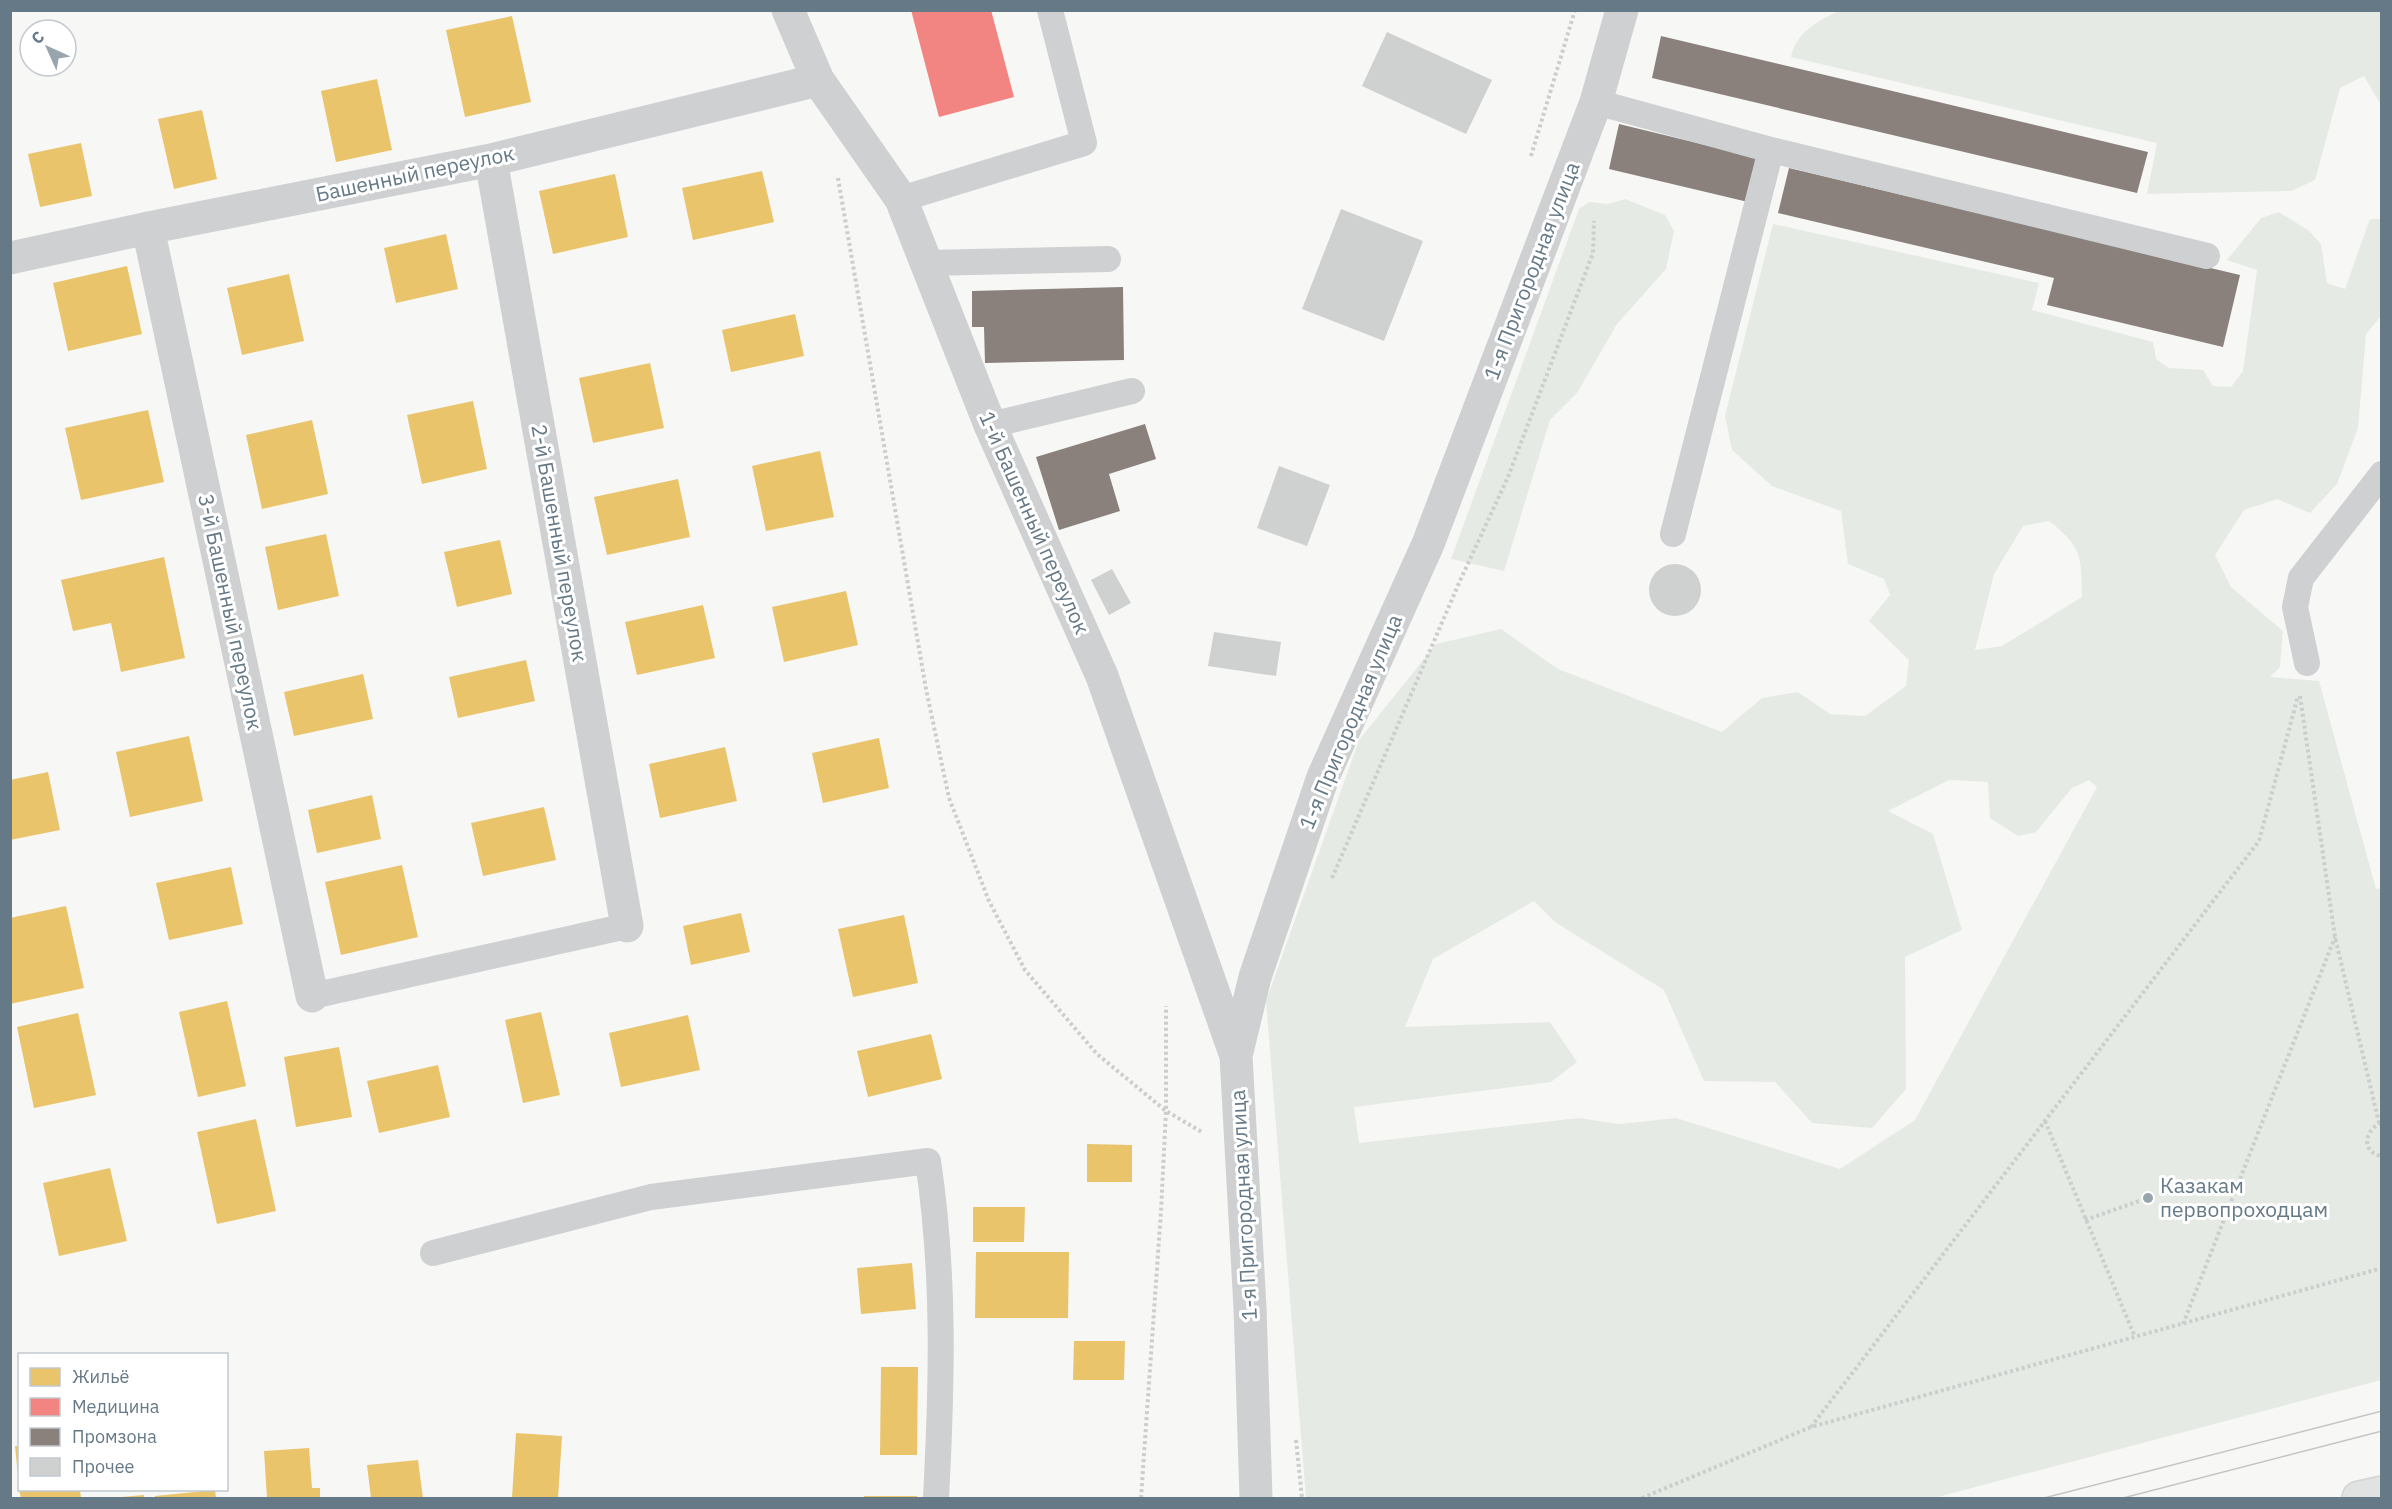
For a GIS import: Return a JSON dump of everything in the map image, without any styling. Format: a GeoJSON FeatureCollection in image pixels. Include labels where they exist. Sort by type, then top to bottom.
{"type":"FeatureCollection","features":[{"type":"Feature","properties":{"kind":"main road"},"geometry":{"type":"LineString","coordinates":[[2359,1498],[2382,1493]]}},
{"type":"Feature","properties":{"kind":"street","name":"1-й Башенный переулок"},"geometry":{"type":"LineString","coordinates":[[788,10],[818,80],[901,199],[990,425],[1102,676],[1236,1056]]}},
{"type":"Feature","properties":{"kind":"street","name":"1-я Пригородная улица"},"geometry":{"type":"LineString","coordinates":[[1256,1498],[1250,1308],[1236,1056],[1255,977],[1323,777],[1428,543],[1596,102],[1622,10]]}},
{"type":"Feature","properties":{"kind":"street","name":"Башенный переулок"},"geometry":{"type":"LineString","coordinates":[[10,258],[148,228],[491,160],[818,80]]}},
{"type":"Feature","properties":{"kind":"street","name":"2-й Башенный переулок"},"geometry":{"type":"LineString","coordinates":[[491,160],[627,926]]}},
{"type":"Feature","properties":{"kind":"street","name":"3-й Башенный переулок"},"geometry":{"type":"LineString","coordinates":[[148,228],[312,996]]}},
{"type":"Feature","properties":{"kind":"lane"},"geometry":{"type":"LineString","coordinates":[[901,199],[1084,143],[1050,10]]}},
{"type":"Feature","properties":{"kind":"lane"},"geometry":{"type":"LineString","coordinates":[[1596,102],[1771,150],[2207,256]]}},
{"type":"Feature","properties":{"kind":"lane"},"geometry":{"type":"LineString","coordinates":[[1673,534],[1771,150]]}},
{"type":"Feature","properties":{"kind":"lane"},"geometry":{"type":"LineString","coordinates":[[926,263],[1108,259]]}},
{"type":"Feature","properties":{"kind":"lane"},"geometry":{"type":"LineString","coordinates":[[990,425],[1132,391]]}},
{"type":"Feature","properties":{"kind":"lane"},"geometry":{"type":"LineString","coordinates":[[2307,663],[2295,607],[2301,578],[2382,474]]}},
{"type":"Feature","properties":{"kind":"lane"},"geometry":{"type":"LineString","coordinates":[[312,996],[627,926]]}},
{"type":"Feature","properties":{"kind":"lane"},"geometry":{"type":"LineString","coordinates":[[433,1252],[651,1197],[928,1161],[936,1214],[941,1282],[942,1388],[936,1498]]}},
{"type":"Feature","properties":{"kind":"path"},"geometry":{"type":"LineString","coordinates":[[836,169],[926,689],[950,798],[989,901],[1025,970],[1097,1054],[1166,1112],[1241,1156]]}},
{"type":"Feature","properties":{"kind":"path"},"geometry":{"type":"LineString","coordinates":[[1331,881],[1454,593],[1508,477],[1593,253],[1594,211]]}},
{"type":"Feature","properties":{"kind":"path"},"geometry":{"type":"LineString","coordinates":[[1811,1427],[2259,841],[2300,692],[2335,937],[2380,1123],[2370,1129],[2366,1139],[2368,1149],[2376,1156],[2382,1156]]}},
{"type":"Feature","properties":{"kind":"path"},"geometry":{"type":"LineString","coordinates":[[2183,1323],[2335,937]]}},
{"type":"Feature","properties":{"kind":"path"},"geometry":{"type":"LineString","coordinates":[[1141,1498],[1166,1112],[1166,1006]]}},
{"type":"Feature","properties":{"kind":"path"},"geometry":{"type":"LineString","coordinates":[[2045,1120],[2135,1337]]}},
{"type":"Feature","properties":{"kind":"path"},"geometry":{"type":"LineString","coordinates":[[2085,1220],[2148,1198]]}},
{"type":"Feature","properties":{"kind":"path"},"geometry":{"type":"LineString","coordinates":[[1642,1498],[1811,1427],[2382,1269]]}},
{"type":"Feature","properties":{"kind":"shaded area"},"geometry":{"type":"Polygon","coordinates":[[[1839,11],[2381,11],[2381,105],[2364,76],[2340,88],[2315,180],[2291,191],[2147,194],[2157,143],[1791,57],[1798,41],[1809,28],[1839,11]]]}},
{"type":"Feature","properties":{"kind":"shaded area"},"geometry":{"type":"Polygon","coordinates":[[[1625,199],[1665,215],[1674,231],[1666,269],[1617,324],[1577,393],[1550,420],[1504,571],[1451,559],[1579,209],[1589,202],[1608,204],[1625,199]]]}},
{"type":"Feature","properties":{"kind":"shaded area"},"geometry":{"type":"Polygon","coordinates":[[[2279,212],[2309,231],[2321,244],[2327,283],[2345,289],[2370,219],[2381,219],[2381,316],[2366,334],[2358,428],[2337,484],[2310,513],[2277,499],[2244,510],[2215,555],[2231,587],[2283,631],[2280,667],[2270,677],[2319,681],[2376,889],[2381,888],[2381,1380],[1934,1498],[1306,1498],[1266,1001],[1359,740],[1436,644],[1501,629],[1558,669],[1722,732],[1762,698],[1798,692],[1830,714],[1865,716],[1906,686],[1909,660],[1869,621],[1890,595],[1884,579],[1848,564],[1841,511],[1772,486],[1732,450],[1725,416],[1773,224],[2039,283],[2032,310],[2153,342],[2156,359],[2169,368],[2203,370],[2213,386],[2231,387],[2243,371],[2257,270],[2227,260],[2261,218],[2279,212]],[[2049,521],[2023,526],[1994,574],[1975,650],[2002,646],[2082,597],[2078,554],[2068,538],[2049,521]],[[1949,780],[1888,811],[1933,834],[1962,930],[1905,957],[1906,1089],[1872,1128],[1812,1123],[1775,1082],[1704,1081],[1664,990],[1555,922],[1534,901],[1433,959],[1405,1027],[1550,1022],[1577,1062],[1551,1082],[1354,1107],[1359,1143],[1579,1118],[1619,1124],[1676,1118],[1840,1169],[1915,1120],[2097,787],[2089,780],[2072,788],[2036,832],[2018,836],[1990,818],[1988,782],[1949,780]]]}},
{"type":"Feature","properties":{"kind":"building: Жильё"},"geometry":{"type":"Polygon","coordinates":[[[512,16],[531,102],[465,117],[446,30],[512,16]]]}},
{"type":"Feature","properties":{"kind":"building: Жильё"},"geometry":{"type":"Polygon","coordinates":[[[377,79],[392,150],[336,162],[321,91],[377,79]]]}},
{"type":"Feature","properties":{"kind":"building: Жильё"},"geometry":{"type":"Polygon","coordinates":[[[202,110],[217,179],[174,189],[158,119],[202,110]]]}},
{"type":"Feature","properties":{"kind":"building: Жильё"},"geometry":{"type":"Polygon","coordinates":[[[81,143],[92,196],[40,207],[28,154],[81,143]]]}},
{"type":"Feature","properties":{"kind":"building: Жильё"},"geometry":{"type":"Polygon","coordinates":[[[762,171],[774,222],[693,240],[682,188],[762,171]]]}},
{"type":"Feature","properties":{"kind":"building: Жильё"},"geometry":{"type":"Polygon","coordinates":[[[615,174],[628,237],[553,254],[539,191],[615,174]]]}},
{"type":"Feature","properties":{"kind":"building: Жильё"},"geometry":{"type":"Polygon","coordinates":[[[446,234],[458,289],[396,303],[384,248],[446,234]]]}},
{"type":"Feature","properties":{"kind":"building: Жильё"},"geometry":{"type":"Polygon","coordinates":[[[127,266],[142,334],[68,351],[53,283],[127,266]]]}},
{"type":"Feature","properties":{"kind":"building: Жильё"},"geometry":{"type":"Polygon","coordinates":[[[289,274],[304,341],[242,355],[227,288],[289,274]]]}},
{"type":"Feature","properties":{"kind":"building: Жильё"},"geometry":{"type":"Polygon","coordinates":[[[795,314],[804,356],[731,372],[722,330],[795,314]]]}},
{"type":"Feature","properties":{"kind":"building: Жильё"},"geometry":{"type":"Polygon","coordinates":[[[650,363],[664,428],[593,443],[579,378],[650,363]]]}},
{"type":"Feature","properties":{"kind":"building: Жильё"},"geometry":{"type":"Polygon","coordinates":[[[473,401],[487,469],[422,484],[407,415],[473,401]]]}},
{"type":"Feature","properties":{"kind":"building: Жильё"},"geometry":{"type":"Polygon","coordinates":[[[148,410],[164,482],[81,500],[65,428],[148,410]]]}},
{"type":"Feature","properties":{"kind":"building: Жильё"},"geometry":{"type":"Polygon","coordinates":[[[312,420],[328,494],[262,509],[246,435],[312,420]]]}},
{"type":"Feature","properties":{"kind":"building: Жильё"},"geometry":{"type":"Polygon","coordinates":[[[820,451],[834,517],[766,531],[752,466],[820,451]]]}},
{"type":"Feature","properties":{"kind":"building: Жильё"},"geometry":{"type":"Polygon","coordinates":[[[678,479],[690,537],[607,555],[594,497],[678,479]]]}},
{"type":"Feature","properties":{"kind":"building: Жильё"},"geometry":{"type":"Polygon","coordinates":[[[326,534],[339,596],[278,610],[265,547],[326,534]]]}},
{"type":"Feature","properties":{"kind":"building: Жильё"},"geometry":{"type":"Polygon","coordinates":[[[500,540],[512,594],[457,607],[444,552],[500,540]]]}},
{"type":"Feature","properties":{"kind":"building: Жильё"},"geometry":{"type":"Polygon","coordinates":[[[164,557],[185,658],[121,672],[111,623],[73,631],[61,580],[164,557]]]}},
{"type":"Feature","properties":{"kind":"building: Жильё"},"geometry":{"type":"Polygon","coordinates":[[[846,591],[858,645],[784,662],[772,607],[846,591]]]}},
{"type":"Feature","properties":{"kind":"building: Жильё"},"geometry":{"type":"Polygon","coordinates":[[[703,605],[715,658],[637,675],[625,622],[703,605]]]}},
{"type":"Feature","properties":{"kind":"building: Жильё"},"geometry":{"type":"Polygon","coordinates":[[[526,660],[535,701],[458,718],[449,677],[526,660]]]}},
{"type":"Feature","properties":{"kind":"building: Жильё"},"geometry":{"type":"Polygon","coordinates":[[[363,674],[373,719],[294,736],[284,692],[363,674]]]}},
{"type":"Feature","properties":{"kind":"building: Жильё"},"geometry":{"type":"Polygon","coordinates":[[[189,736],[203,801],[130,817],[116,752],[189,736]]]}},
{"type":"Feature","properties":{"kind":"building: Жильё"},"geometry":{"type":"Polygon","coordinates":[[[879,738],[889,788],[823,803],[812,753],[879,738]]]}},
{"type":"Feature","properties":{"kind":"building: Жильё"},"geometry":{"type":"Polygon","coordinates":[[[725,747],[737,801],[660,818],[649,764],[725,747]]]}},
{"type":"Feature","properties":{"kind":"building: Жильё"},"geometry":{"type":"Polygon","coordinates":[[[48,772],[60,830],[10,840],[10,780],[48,772]]]}},
{"type":"Feature","properties":{"kind":"building: Жильё"},"geometry":{"type":"Polygon","coordinates":[[[372,795],[381,839],[317,853],[308,810],[372,795]]]}},
{"type":"Feature","properties":{"kind":"building: Жильё"},"geometry":{"type":"Polygon","coordinates":[[[544,807],[556,860],[483,876],[471,823],[544,807]]]}},
{"type":"Feature","properties":{"kind":"building: Жильё"},"geometry":{"type":"Polygon","coordinates":[[[402,865],[418,937],[341,955],[325,882],[402,865]]]}},
{"type":"Feature","properties":{"kind":"building: Жильё"},"geometry":{"type":"Polygon","coordinates":[[[231,867],[243,924],[169,940],[156,883],[231,867]]]}},
{"type":"Feature","properties":{"kind":"building: Жильё"},"geometry":{"type":"Polygon","coordinates":[[[66,906],[84,988],[10,1004],[10,918],[66,906]]]}},
{"type":"Feature","properties":{"kind":"building: Жильё"},"geometry":{"type":"Polygon","coordinates":[[[741,913],[750,952],[691,965],[683,926],[741,913]]]}},
{"type":"Feature","properties":{"kind":"building: Жильё"},"geometry":{"type":"Polygon","coordinates":[[[904,915],[918,983],[853,997],[838,929],[904,915]]]}},
{"type":"Feature","properties":{"kind":"building: Жильё"},"geometry":{"type":"Polygon","coordinates":[[[227,1001],[246,1086],[198,1097],[179,1012],[227,1001]]]}},
{"type":"Feature","properties":{"kind":"building: Жильё"},"geometry":{"type":"Polygon","coordinates":[[[541,1012],[560,1095],[523,1103],[505,1020],[541,1012]]]}},
{"type":"Feature","properties":{"kind":"building: Жильё"},"geometry":{"type":"Polygon","coordinates":[[[78,1013],[96,1095],[34,1108],[17,1027],[78,1013]]]}},
{"type":"Feature","properties":{"kind":"building: Жильё"},"geometry":{"type":"Polygon","coordinates":[[[688,1015],[700,1070],[621,1087],[609,1033],[688,1015]]]}},
{"type":"Feature","properties":{"kind":"building: Жильё"},"geometry":{"type":"Polygon","coordinates":[[[931,1034],[942,1079],[868,1097],[857,1051],[931,1034]]]}},
{"type":"Feature","properties":{"kind":"building: Жильё"},"geometry":{"type":"Polygon","coordinates":[[[339,1047],[352,1117],[296,1127],[284,1057],[339,1047]]]}},
{"type":"Feature","properties":{"kind":"building: Жильё"},"geometry":{"type":"Polygon","coordinates":[[[438,1065],[450,1117],[379,1133],[367,1081],[438,1065]]]}},
{"type":"Feature","properties":{"kind":"building: Жильё"},"geometry":{"type":"Polygon","coordinates":[[[256,1119],[276,1211],[217,1224],[197,1132],[256,1119]]]}},
{"type":"Feature","properties":{"kind":"building: Жильё"},"geometry":{"type":"Polygon","coordinates":[[[1087,1144],[1132,1145],[1132,1182],[1087,1182],[1087,1144]]]}},
{"type":"Feature","properties":{"kind":"building: Жильё"},"geometry":{"type":"Polygon","coordinates":[[[110,1168],[127,1241],[59,1256],[43,1183],[110,1168]]]}},
{"type":"Feature","properties":{"kind":"building: Жильё"},"geometry":{"type":"Polygon","coordinates":[[[973,1207],[1025,1207],[1024,1242],[973,1242],[973,1207]]]}},
{"type":"Feature","properties":{"kind":"building: Жильё"},"geometry":{"type":"Polygon","coordinates":[[[976,1252],[1069,1252],[1068,1318],[975,1318],[976,1252]]]}},
{"type":"Feature","properties":{"kind":"building: Жильё"},"geometry":{"type":"Polygon","coordinates":[[[912,1263],[916,1309],[861,1314],[857,1268],[912,1263]]]}},
{"type":"Feature","properties":{"kind":"building: Жильё"},"geometry":{"type":"Polygon","coordinates":[[[1074,1341],[1125,1341],[1124,1380],[1073,1380],[1074,1341]]]}},
{"type":"Feature","properties":{"kind":"building: Жильё"},"geometry":{"type":"Polygon","coordinates":[[[881,1367],[918,1367],[917,1455],[880,1455],[881,1367]]]}},
{"type":"Feature","properties":{"kind":"building: Жильё"},"geometry":{"type":"Polygon","coordinates":[[[516,1433],[562,1436],[558,1498],[512,1498],[516,1433]]]}},
{"type":"Feature","properties":{"kind":"building: Жильё"},"geometry":{"type":"Polygon","coordinates":[[[15,1446],[18,1446],[18,1476],[15,1446]]]}},
{"type":"Feature","properties":{"kind":"building: Жильё"},"geometry":{"type":"Polygon","coordinates":[[[309,1448],[312,1488],[320,1488],[320,1498],[267,1498],[264,1451],[309,1448]]]}},
{"type":"Feature","properties":{"kind":"building: Жильё"},"geometry":{"type":"Polygon","coordinates":[[[418,1460],[423,1498],[371,1498],[367,1465],[418,1460]]]}},
{"type":"Feature","properties":{"kind":"building: Жильё"},"geometry":{"type":"Polygon","coordinates":[[[19,1491],[80,1491],[81,1498],[21,1498],[19,1491]]]}},
{"type":"Feature","properties":{"kind":"building: Жильё"},"geometry":{"type":"Polygon","coordinates":[[[215,1491],[216,1498],[155,1498],[155,1496],[215,1491]]]}},
{"type":"Feature","properties":{"kind":"building: Жильё"},"geometry":{"type":"Polygon","coordinates":[[[144,1495],[144,1498],[121,1498],[121,1497],[144,1495]]]}},
{"type":"Feature","properties":{"kind":"building: Жильё"},"geometry":{"type":"Polygon","coordinates":[[[864,1496],[917,1496],[917,1498],[864,1498],[864,1496]]]}},
{"type":"Feature","properties":{"kind":"building: Медицина"},"geometry":{"type":"Polygon","coordinates":[[[911,10],[991,10],[1014,97],[939,117],[911,10]]]}},
{"type":"Feature","properties":{"kind":"building: Промзона"},"geometry":{"type":"Polygon","coordinates":[[[1661,36],[2148,152],[2137,193],[1652,78],[1661,36]]]}},
{"type":"Feature","properties":{"kind":"building: Промзона"},"geometry":{"type":"Polygon","coordinates":[[[1619,124],[1759,158],[1748,202],[1609,169],[1619,124]]]}},
{"type":"Feature","properties":{"kind":"building: Промзона"},"geometry":{"type":"Polygon","coordinates":[[[1789,168],[2240,275],[2223,347],[2047,305],[2054,278],[1778,213],[1789,168]]]}},
{"type":"Feature","properties":{"kind":"building: Промзона"},"geometry":{"type":"Polygon","coordinates":[[[1123,287],[1124,360],[985,363],[984,327],[972,327],[972,291],[1123,287]]]}},
{"type":"Feature","properties":{"kind":"building: Промзона"},"geometry":{"type":"Polygon","coordinates":[[[1145,424],[1156,459],[1109,474],[1120,511],[1059,530],[1036,457],[1145,424]]]}},
{"type":"Feature","properties":{"kind":"building: Прочее"},"geometry":{"type":"Polygon","coordinates":[[[1387,32],[1492,80],[1466,134],[1362,86],[1387,32]]]}},
{"type":"Feature","properties":{"kind":"building: Прочее"},"geometry":{"type":"Polygon","coordinates":[[[1341,209],[1423,241],[1384,341],[1302,309],[1341,209]]]}},
{"type":"Feature","properties":{"kind":"building: Прочее"},"geometry":{"type":"Polygon","coordinates":[[[1279,466],[1330,485],[1307,546],[1257,528],[1279,466]]]}},
{"type":"Feature","properties":{"kind":"building: Прочее"},"geometry":{"type":"Polygon","coordinates":[[[1675,564],[1685,566],[1693,572],[1699,580],[1701,590],[1699,600],[1693,608],[1685,614],[1675,616],[1665,614],[1657,608],[1651,600],[1649,590],[1651,580],[1657,572],[1665,566],[1675,564]]]}},
{"type":"Feature","properties":{"kind":"building: Прочее"},"geometry":{"type":"Polygon","coordinates":[[[1112,569],[1131,603],[1109,615],[1091,580],[1112,569]]]}},
{"type":"Feature","properties":{"kind":"building: Прочее"},"geometry":{"type":"Polygon","coordinates":[[[1214,632],[1281,642],[1276,676],[1208,666],[1214,632]]]}},
{"type":"Feature","properties":{"kind":"tram line"},"geometry":{"type":"LineString","coordinates":[[2044,1498],[2382,1411]]}},
{"type":"Feature","properties":{"kind":"tram line"},"geometry":{"type":"LineString","coordinates":[[2123,1498],[2382,1431]]}},
{"type":"Feature","properties":{"kind":"place","name":"Казакам первопроходцам"},"geometry":{"type":"Point","coordinates":[2148,1198]}}]}
